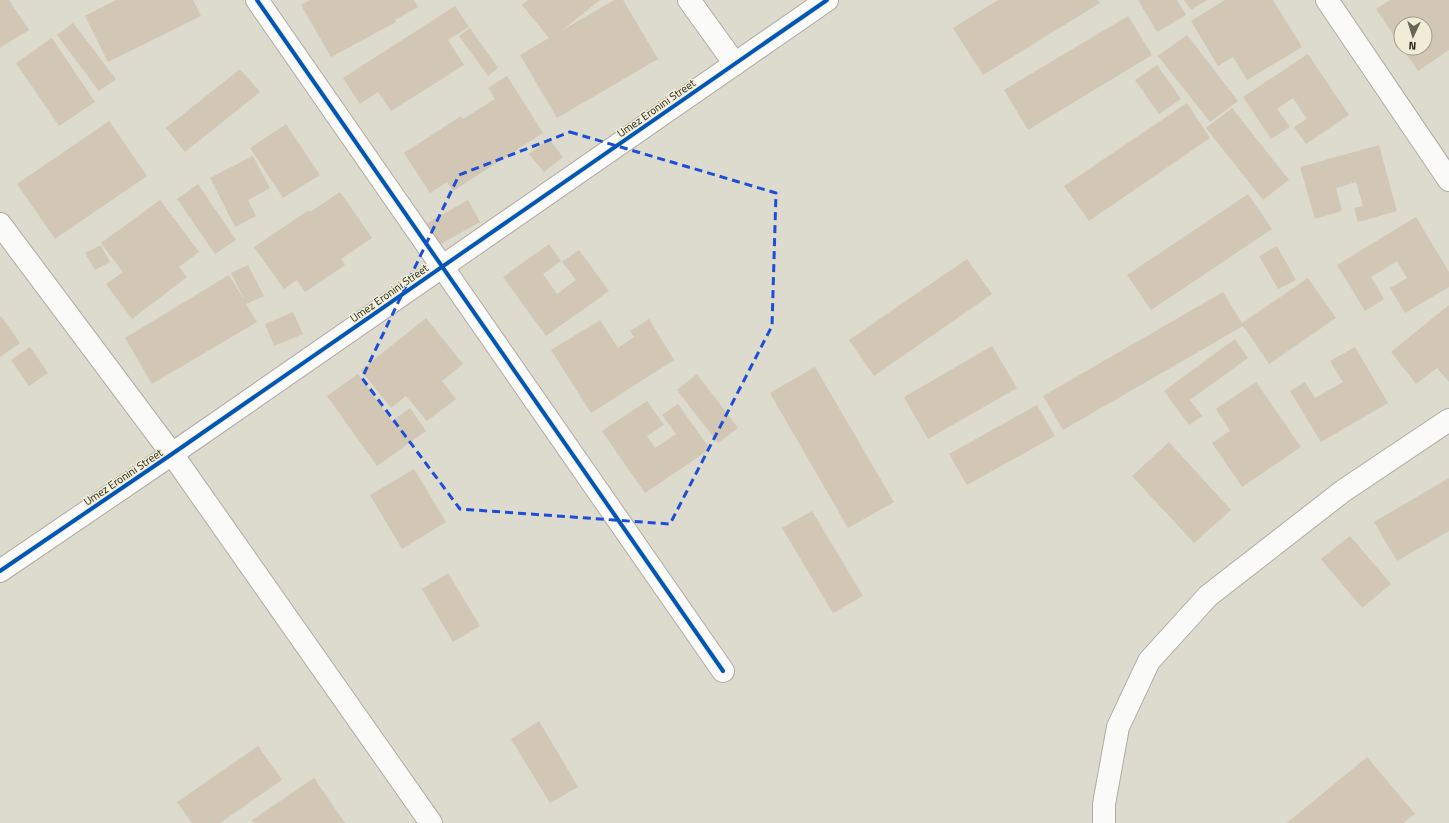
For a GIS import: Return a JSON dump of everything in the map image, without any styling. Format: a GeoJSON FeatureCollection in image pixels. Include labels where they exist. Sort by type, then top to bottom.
{"type":"FeatureCollection","features":[{"type":"Feature","properties":{"kind":"street"},"geometry":{"type":"LineString","coordinates":[[257,0],[723,671]]}},
{"type":"Feature","properties":{"kind":"street"},"geometry":{"type":"LineString","coordinates":[[688,0],[735,64]]}},
{"type":"Feature","properties":{"kind":"street","name":"Umez Eronini Street"},"geometry":{"type":"LineString","coordinates":[[0,571],[172,454],[828,0]]}},
{"type":"Feature","properties":{"kind":"street"},"geometry":{"type":"LineString","coordinates":[[1327,0],[1449,180]]}},
{"type":"Feature","properties":{"kind":"street"},"geometry":{"type":"LineString","coordinates":[[0,224],[172,454],[431,823]]}},
{"type":"Feature","properties":{"kind":"street"},"geometry":{"type":"LineString","coordinates":[[1104,823],[1104,804],[1118,727],[1149,661],[1208,596],[1343,490],[1449,420]]}},
{"type":"Feature","properties":{"kind":"highlighted area"},"geometry":{"type":"Polygon","coordinates":[[[570,132],[776,193],[772,326],[670,524],[460,509],[362,378],[459,175],[570,132]]]}},
{"type":"Feature","properties":{"kind":"building"},"geometry":{"type":"Polygon","coordinates":[[[0,0],[9,0],[29,30],[0,48],[0,0]]]}},
{"type":"Feature","properties":{"kind":"building"},"geometry":{"type":"Polygon","coordinates":[[[116,0],[193,0],[201,16],[108,62],[85,16],[116,0]]]}},
{"type":"Feature","properties":{"kind":"building"},"geometry":{"type":"Polygon","coordinates":[[[310,0],[414,0],[418,7],[395,20],[396,22],[331,57],[301,5],[310,0]]]}},
{"type":"Feature","properties":{"kind":"building"},"geometry":{"type":"Polygon","coordinates":[[[528,0],[600,0],[561,31],[614,0],[623,0],[658,59],[557,118],[520,55],[549,38],[522,5],[528,0]]]}},
{"type":"Feature","properties":{"kind":"building"},"geometry":{"type":"Polygon","coordinates":[[[998,0],[1098,0],[1100,3],[983,75],[953,28],[998,0]]]}},
{"type":"Feature","properties":{"kind":"building"},"geometry":{"type":"Polygon","coordinates":[[[1138,0],[1177,0],[1186,15],[1157,32],[1138,0]]]}},
{"type":"Feature","properties":{"kind":"building"},"geometry":{"type":"Polygon","coordinates":[[[1184,0],[1207,0],[1191,10],[1184,0]]]}},
{"type":"Feature","properties":{"kind":"building"},"geometry":{"type":"Polygon","coordinates":[[[1225,0],[1273,0],[1302,47],[1247,80],[1233,57],[1218,66],[1191,21],[1225,0]]]}},
{"type":"Feature","properties":{"kind":"building"},"geometry":{"type":"Polygon","coordinates":[[[1390,0],[1449,0],[1449,50],[1418,71],[1408,56],[1433,56],[1433,16],[1393,16],[1393,34],[1376,9],[1390,0]]]}},
{"type":"Feature","properties":{"kind":"building"},"geometry":{"type":"Polygon","coordinates":[[[455,6],[469,27],[448,40],[464,65],[391,111],[378,92],[360,104],[343,78],[455,6]]]}},
{"type":"Feature","properties":{"kind":"building"},"geometry":{"type":"Polygon","coordinates":[[[1128,16],[1152,55],[1028,130],[1004,90],[1128,16]]]}},
{"type":"Feature","properties":{"kind":"building"},"geometry":{"type":"Polygon","coordinates":[[[73,23],[116,79],[99,91],[57,35],[73,23]]]}},
{"type":"Feature","properties":{"kind":"building"},"geometry":{"type":"Polygon","coordinates":[[[470,28],[498,68],[488,76],[459,36],[470,28]]]}},
{"type":"Feature","properties":{"kind":"building"},"geometry":{"type":"Polygon","coordinates":[[[1187,35],[1238,101],[1210,122],[1158,56],[1187,35]]]}},
{"type":"Feature","properties":{"kind":"building"},"geometry":{"type":"Polygon","coordinates":[[[52,38],[95,102],[59,126],[16,63],[52,38]]]}},
{"type":"Feature","properties":{"kind":"building"},"geometry":{"type":"Polygon","coordinates":[[[1308,54],[1349,115],[1306,144],[1294,127],[1307,119],[1293,98],[1277,109],[1290,127],[1271,139],[1243,97],[1308,54]]]}},
{"type":"Feature","properties":{"kind":"building"},"geometry":{"type":"Polygon","coordinates":[[[1157,65],[1181,99],[1159,114],[1135,80],[1157,65]]]}},
{"type":"Feature","properties":{"kind":"building"},"geometry":{"type":"Polygon","coordinates":[[[240,69],[260,92],[185,152],[166,128],[240,69]]]}},
{"type":"Feature","properties":{"kind":"building"},"geometry":{"type":"Polygon","coordinates":[[[507,76],[543,133],[453,191],[447,182],[430,193],[404,153],[461,116],[463,119],[495,99],[488,88],[507,76]]]}},
{"type":"Feature","properties":{"kind":"building"},"geometry":{"type":"Polygon","coordinates":[[[1187,103],[1210,138],[1089,221],[1064,186],[1187,103]]]}},
{"type":"Feature","properties":{"kind":"building"},"geometry":{"type":"Polygon","coordinates":[[[1232,108],[1289,180],[1263,200],[1206,128],[1232,108]]]}},
{"type":"Feature","properties":{"kind":"building"},"geometry":{"type":"Polygon","coordinates":[[[109,121],[147,176],[55,239],[17,184],[109,121]]]}},
{"type":"Feature","properties":{"kind":"building"},"geometry":{"type":"Polygon","coordinates":[[[286,124],[320,175],[283,198],[250,148],[286,124]]]}},
{"type":"Feature","properties":{"kind":"building"},"geometry":{"type":"Polygon","coordinates":[[[549,139],[563,157],[544,172],[529,154],[549,139]]]}},
{"type":"Feature","properties":{"kind":"building"},"geometry":{"type":"Polygon","coordinates":[[[1379,145],[1397,211],[1358,222],[1354,208],[1363,206],[1356,182],[1336,188],[1342,211],[1315,219],[1300,167],[1379,145]]]}},
{"type":"Feature","properties":{"kind":"building"},"geometry":{"type":"Polygon","coordinates":[[[253,156],[270,188],[248,200],[256,216],[235,227],[210,178],[253,156]]]}},
{"type":"Feature","properties":{"kind":"building"},"geometry":{"type":"Polygon","coordinates":[[[198,184],[236,240],[215,254],[177,199],[198,184]]]}},
{"type":"Feature","properties":{"kind":"building"},"geometry":{"type":"Polygon","coordinates":[[[340,192],[372,238],[341,259],[345,265],[305,292],[297,280],[284,289],[254,247],[309,210],[310,212],[340,192]]]}},
{"type":"Feature","properties":{"kind":"building"},"geometry":{"type":"Polygon","coordinates":[[[1248,194],[1272,229],[1151,310],[1127,275],[1248,194]]]}},
{"type":"Feature","properties":{"kind":"building"},"geometry":{"type":"Polygon","coordinates":[[[160,200],[199,252],[179,267],[187,277],[132,319],[106,284],[123,272],[101,243],[160,200]]]}},
{"type":"Feature","properties":{"kind":"building"},"geometry":{"type":"Polygon","coordinates":[[[468,200],[480,222],[439,245],[426,224],[468,200]]]}},
{"type":"Feature","properties":{"kind":"building"},"geometry":{"type":"Polygon","coordinates":[[[1416,217],[1449,272],[1449,287],[1405,313],[1390,288],[1407,278],[1397,261],[1371,277],[1384,299],[1365,311],[1337,265],[1416,217]]]}},
{"type":"Feature","properties":{"kind":"building"},"geometry":{"type":"Polygon","coordinates":[[[549,244],[561,261],[543,274],[557,294],[576,280],[562,262],[579,250],[609,291],[546,336],[503,277],[549,244]]]}},
{"type":"Feature","properties":{"kind":"building"},"geometry":{"type":"Polygon","coordinates":[[[101,245],[110,262],[95,270],[85,253],[101,245]]]}},
{"type":"Feature","properties":{"kind":"building"},"geometry":{"type":"Polygon","coordinates":[[[1277,246],[1296,280],[1278,289],[1259,256],[1277,246]]]}},
{"type":"Feature","properties":{"kind":"building"},"geometry":{"type":"Polygon","coordinates":[[[967,259],[992,294],[874,376],[849,340],[967,259]]]}},
{"type":"Feature","properties":{"kind":"building"},"geometry":{"type":"Polygon","coordinates":[[[248,265],[264,296],[246,304],[257,322],[152,384],[125,338],[229,275],[245,301],[231,273],[248,265]]]}},
{"type":"Feature","properties":{"kind":"building"},"geometry":{"type":"Polygon","coordinates":[[[1308,278],[1336,318],[1269,364],[1243,326],[1063,430],[1043,396],[1223,292],[1242,323],[1308,278]]]}},
{"type":"Feature","properties":{"kind":"building"},"geometry":{"type":"Polygon","coordinates":[[[1449,305],[1449,382],[1437,368],[1416,384],[1391,352],[1449,305]]]}},
{"type":"Feature","properties":{"kind":"building"},"geometry":{"type":"Polygon","coordinates":[[[293,312],[303,334],[274,346],[265,324],[293,312]]]}},
{"type":"Feature","properties":{"kind":"building"},"geometry":{"type":"Polygon","coordinates":[[[1,316],[20,343],[0,357],[0,317],[1,316]]]}},
{"type":"Feature","properties":{"kind":"building"},"geometry":{"type":"Polygon","coordinates":[[[426,318],[463,364],[442,381],[456,399],[427,421],[406,396],[391,408],[361,370],[426,318]]]}},
{"type":"Feature","properties":{"kind":"building"},"geometry":{"type":"Polygon","coordinates":[[[649,319],[674,360],[591,413],[551,350],[600,320],[618,348],[634,337],[630,331],[649,319]]]}},
{"type":"Feature","properties":{"kind":"building"},"geometry":{"type":"Polygon","coordinates":[[[1235,339],[1248,358],[1190,400],[1202,416],[1189,425],[1164,391],[1235,339]]]}},
{"type":"Feature","properties":{"kind":"building"},"geometry":{"type":"Polygon","coordinates":[[[992,346],[1017,388],[928,439],[904,397],[992,346]]]}},
{"type":"Feature","properties":{"kind":"building"},"geometry":{"type":"Polygon","coordinates":[[[30,347],[48,373],[29,386],[11,360],[30,347]]]}},
{"type":"Feature","properties":{"kind":"building"},"geometry":{"type":"Polygon","coordinates":[[[1355,347],[1388,403],[1321,442],[1290,391],[1305,382],[1315,398],[1343,382],[1330,361],[1355,347]]]}},
{"type":"Feature","properties":{"kind":"building"},"geometry":{"type":"Polygon","coordinates":[[[815,367],[894,502],[848,528],[770,393],[815,367]]]}},
{"type":"Feature","properties":{"kind":"building"},"geometry":{"type":"Polygon","coordinates":[[[358,374],[392,421],[410,408],[426,431],[377,466],[327,396],[358,374]]]}},
{"type":"Feature","properties":{"kind":"building"},"geometry":{"type":"Polygon","coordinates":[[[697,374],[738,428],[718,443],[677,390],[697,374]]]}},
{"type":"Feature","properties":{"kind":"building"},"geometry":{"type":"Polygon","coordinates":[[[1256,382],[1301,447],[1242,487],[1212,443],[1230,431],[1216,409],[1256,382]]]}},
{"type":"Feature","properties":{"kind":"building"},"geometry":{"type":"Polygon","coordinates":[[[647,401],[664,425],[647,436],[655,448],[676,434],[662,415],[678,404],[710,449],[645,493],[602,431],[647,401]]]}},
{"type":"Feature","properties":{"kind":"building"},"geometry":{"type":"Polygon","coordinates":[[[1037,405],[1055,436],[967,485],[949,454],[1037,405]]]}},
{"type":"Feature","properties":{"kind":"building"},"geometry":{"type":"Polygon","coordinates":[[[1169,442],[1231,510],[1194,543],[1132,476],[1169,442]]]}},
{"type":"Feature","properties":{"kind":"building"},"geometry":{"type":"Polygon","coordinates":[[[414,469],[446,522],[402,549],[370,495],[414,469]]]}},
{"type":"Feature","properties":{"kind":"building"},"geometry":{"type":"Polygon","coordinates":[[[1449,478],[1449,531],[1397,561],[1374,522],[1449,478]]]}},
{"type":"Feature","properties":{"kind":"building"},"geometry":{"type":"Polygon","coordinates":[[[812,511],[863,596],[833,613],[782,528],[812,511]]]}},
{"type":"Feature","properties":{"kind":"building"},"geometry":{"type":"Polygon","coordinates":[[[1350,536],[1391,584],[1362,608],[1321,559],[1350,536]]]}},
{"type":"Feature","properties":{"kind":"building"},"geometry":{"type":"Polygon","coordinates":[[[448,573],[480,626],[453,642],[422,589],[448,573]]]}},
{"type":"Feature","properties":{"kind":"building"},"geometry":{"type":"Polygon","coordinates":[[[539,721],[578,787],[550,803],[511,739],[539,721]]]}},
{"type":"Feature","properties":{"kind":"building"},"geometry":{"type":"Polygon","coordinates":[[[258,746],[282,780],[220,823],[192,823],[177,802],[258,746]]]}},
{"type":"Feature","properties":{"kind":"building"},"geometry":{"type":"Polygon","coordinates":[[[1367,757],[1415,814],[1403,823],[1287,823],[1367,757]]]}},
{"type":"Feature","properties":{"kind":"building"},"geometry":{"type":"Polygon","coordinates":[[[314,778],[345,823],[254,823],[252,820],[314,778]]]}},
{"type":"Feature","properties":{"kind":"cycle path"},"geometry":{"type":"LineString","coordinates":[[257,0],[723,671]]}},
{"type":"Feature","properties":{"kind":"cycle path"},"geometry":{"type":"LineString","coordinates":[[0,571],[172,454],[827,0]]}}]}
